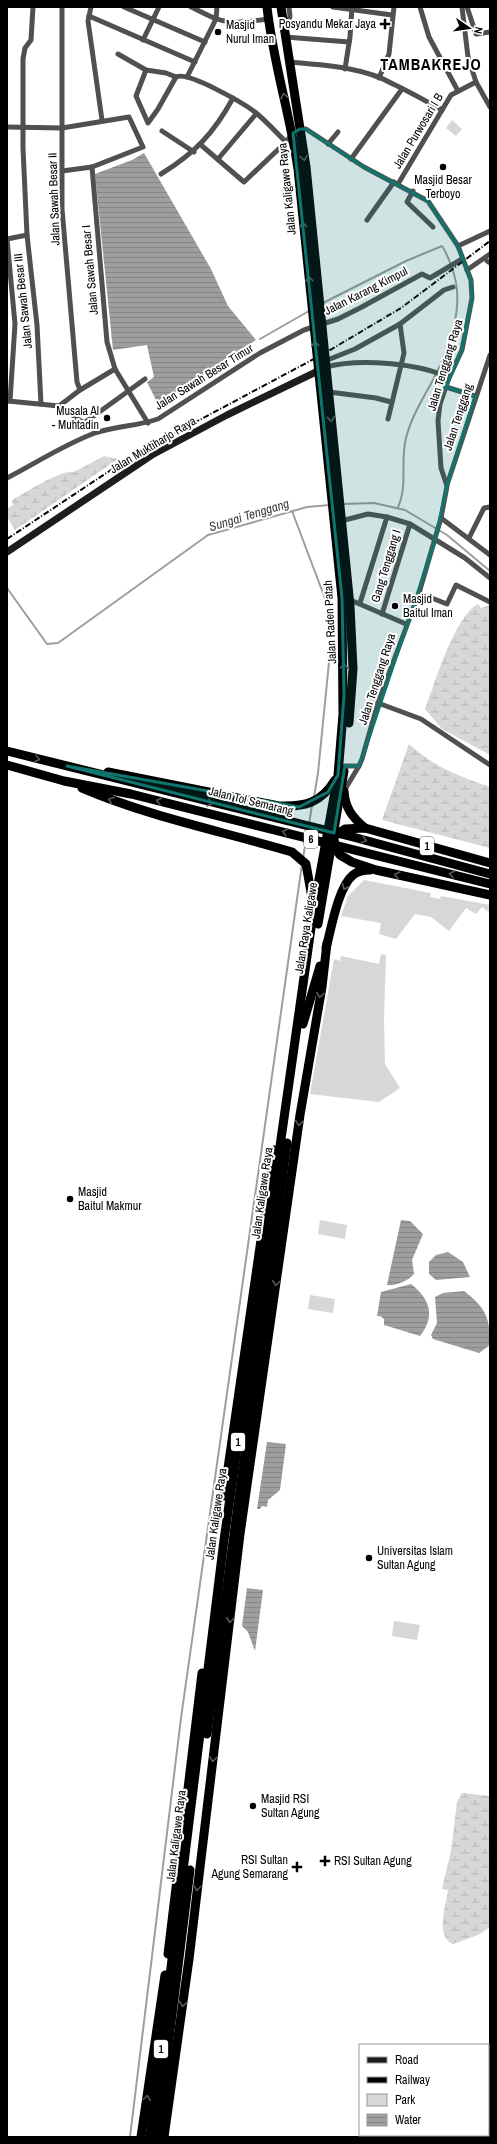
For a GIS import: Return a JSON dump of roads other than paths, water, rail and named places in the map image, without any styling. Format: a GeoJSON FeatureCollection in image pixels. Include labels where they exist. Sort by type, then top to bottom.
{"type":"FeatureCollection","features":[{"type":"Feature","properties":{"kind":"highway","name":"Jalan Kaligawe Raya"},"geometry":{"type":"LineString","coordinates":[[267,7],[276,64],[296,131]]}},
{"type":"Feature","properties":{"kind":"highway","name":"Jalan Kaligawe Raya"},"geometry":{"type":"LineString","coordinates":[[280,7],[289,62],[316,323],[326,363]]}},
{"type":"Feature","properties":{"kind":"highway","name":"Jalan Kaligawe Raya"},"geometry":{"type":"LineString","coordinates":[[315,302],[320,312],[316,323],[326,363]]}},
{"type":"Feature","properties":{"kind":"highway","name":"Jalan Raden Patah"},"geometry":{"type":"LineString","coordinates":[[326,363],[329,392],[331,460]]}},
{"type":"Feature","properties":{"kind":"highway","name":"Jalan Raden Patah"},"geometry":{"type":"LineString","coordinates":[[326,363],[331,460],[339,521],[346,598],[342,772],[333,836]]}},
{"type":"Feature","properties":{"kind":"highway","name":"Jalan Tol Semarang"},"geometry":{"type":"LineString","coordinates":[[7,751],[132,784],[353,837],[490,874]]}},
{"type":"Feature","properties":{"kind":"highway","name":"Jalan Tol Semarang"},"geometry":{"type":"LineString","coordinates":[[7,765],[64,781],[131,794],[490,884]]}},
{"type":"Feature","properties":{"kind":"highway"},"geometry":{"type":"LineString","coordinates":[[67,766],[126,775],[279,806],[299,807],[328,792],[342,772]]}},
{"type":"Feature","properties":{"kind":"highway","name":"Jalan Raden Patah"},"geometry":{"type":"LineString","coordinates":[[320,872],[332,809],[342,772]]}},
{"type":"Feature","properties":{"kind":"highway"},"geometry":{"type":"LineString","coordinates":[[342,772],[347,807],[354,818],[365,828]]}},
{"type":"Feature","properties":{"kind":"highway"},"geometry":{"type":"LineString","coordinates":[[64,781],[112,801],[182,824],[241,838],[296,854],[306,864],[309,871],[314,907]]}},
{"type":"Feature","properties":{"kind":"highway"},"geometry":{"type":"LineString","coordinates":[[332,809],[333,836],[336,850],[340,855],[352,862],[376,870]]}},
{"type":"Feature","properties":{"kind":"highway","name":"1"},"geometry":{"type":"LineString","coordinates":[[320,872],[333,836],[344,829],[365,828],[490,863]]}},
{"type":"Feature","properties":{"kind":"highway","name":"Jalan Raya Kaligawe"},"geometry":{"type":"LineString","coordinates":[[303,1024],[321,903],[333,836]]}},
{"type":"Feature","properties":{"kind":"highway","name":"1"},"geometry":{"type":"LineString","coordinates":[[303,1024],[343,892],[350,878],[361,871],[376,870],[490,895]]}},
{"type":"Feature","properties":{"kind":"highway","name":"Jalan Kaligawe Raya"},"geometry":{"type":"LineString","coordinates":[[156,2137],[232,1537],[312,922],[320,872]]}},
{"type":"Feature","properties":{"kind":"highway"},"geometry":{"type":"LineString","coordinates":[[141,2137],[167,1961],[189,1771],[238,1395],[302,956],[305,941],[312,922]]}},
{"type":"Feature","properties":{"kind":"highway"},"geometry":{"type":"LineString","coordinates":[[164,2137],[189,1959],[208,1731],[232,1537],[322,987],[327,943]]}},
{"type":"Feature","properties":{"kind":"highway","name":"Jalan Kaligawe Raya"},"geometry":{"type":"LineString","coordinates":[[232,1537],[303,1024]]}},
{"type":"Feature","properties":{"kind":"highway","name":"Jalan Kaligawe Raya"},"geometry":{"type":"LineString","coordinates":[[150,2137],[208,1731]]}},
{"type":"Feature","properties":{"kind":"street","name":"Jalan Sawah Besar III"},"geometry":{"type":"LineString","coordinates":[[33,7],[31,40],[25,48],[23,59],[23,128],[26,235],[37,325],[41,404]]}},
{"type":"Feature","properties":{"kind":"street","name":"Jalan Sawah Besar II"},"geometry":{"type":"LineString","coordinates":[[62,7],[62,171],[64,232],[77,382],[80,390]]}},
{"type":"Feature","properties":{"kind":"street"},"geometry":{"type":"LineString","coordinates":[[91,7],[88,21],[102,120]]}},
{"type":"Feature","properties":{"kind":"street"},"geometry":{"type":"LineString","coordinates":[[124,7],[205,42]]}},
{"type":"Feature","properties":{"kind":"street"},"geometry":{"type":"LineString","coordinates":[[143,40],[159,7]]}},
{"type":"Feature","properties":{"kind":"street"},"geometry":{"type":"LineString","coordinates":[[191,7],[216,19],[243,22],[268,19]]}},
{"type":"Feature","properties":{"kind":"street"},"geometry":{"type":"LineString","coordinates":[[187,77],[216,19],[217,7]]}},
{"type":"Feature","properties":{"kind":"street"},"geometry":{"type":"LineString","coordinates":[[289,7],[290,16],[285,37],[349,42]]}},
{"type":"Feature","properties":{"kind":"street"},"geometry":{"type":"LineString","coordinates":[[333,7],[392,15]]}},
{"type":"Feature","properties":{"kind":"street"},"geometry":{"type":"LineString","coordinates":[[378,78],[389,54],[394,7]]}},
{"type":"Feature","properties":{"kind":"street","name":"Jalan Purwosari I B"},"geometry":{"type":"LineString","coordinates":[[420,7],[429,37],[458,90]]}},
{"type":"Feature","properties":{"kind":"street"},"geometry":{"type":"LineString","coordinates":[[458,7],[465,35]]}},
{"type":"Feature","properties":{"kind":"street"},"geometry":{"type":"LineString","coordinates":[[462,7],[468,57],[476,82],[490,107]]}},
{"type":"Feature","properties":{"kind":"street"},"geometry":{"type":"LineString","coordinates":[[467,7],[476,34],[490,32]]}},
{"type":"Feature","properties":{"kind":"street"},"geometry":{"type":"LineString","coordinates":[[345,69],[352,9]]}},
{"type":"Feature","properties":{"kind":"street"},"geometry":{"type":"LineString","coordinates":[[89,16],[195,62]]}},
{"type":"Feature","properties":{"kind":"street"},"geometry":{"type":"LineString","coordinates":[[118,54],[146,70],[166,73],[176,77],[187,77],[233,98],[256,114],[286,142]]}},
{"type":"Feature","properties":{"kind":"street"},"geometry":{"type":"LineString","coordinates":[[289,62],[345,69],[378,78],[442,110]]}},
{"type":"Feature","properties":{"kind":"street"},"geometry":{"type":"LineString","coordinates":[[146,70],[136,96],[148,122],[158,109],[176,77]]}},
{"type":"Feature","properties":{"kind":"street","name":"Jalan Purwosari I B"},"geometry":{"type":"LineString","coordinates":[[367,220],[396,183],[451,96],[458,90],[476,82]]}},
{"type":"Feature","properties":{"kind":"street"},"geometry":{"type":"LineString","coordinates":[[351,159],[402,89]]}},
{"type":"Feature","properties":{"kind":"street"},"geometry":{"type":"LineString","coordinates":[[161,174],[194,152],[201,145],[226,112],[233,98]]}},
{"type":"Feature","properties":{"kind":"street"},"geometry":{"type":"LineString","coordinates":[[218,159],[256,114]]}},
{"type":"Feature","properties":{"kind":"street"},"geometry":{"type":"LineString","coordinates":[[7,127],[62,128],[102,120],[129,117],[143,147],[92,167],[62,171]]}},
{"type":"Feature","properties":{"kind":"street","name":"Jalan Tenggang Raya"},"geometry":{"type":"LineString","coordinates":[[296,131],[306,130],[351,159],[413,191],[428,201],[458,246],[462,261],[467,270],[472,298],[470,316],[462,350],[449,378],[438,421],[442,468],[447,486],[436,540],[378,703],[359,766],[354,778],[344,791]]}},
{"type":"Feature","properties":{"kind":"street"},"geometry":{"type":"LineString","coordinates":[[162,131],[194,152]]}},
{"type":"Feature","properties":{"kind":"street"},"geometry":{"type":"LineString","coordinates":[[201,145],[244,182],[296,131]]}},
{"type":"Feature","properties":{"kind":"street"},"geometry":{"type":"LineString","coordinates":[[328,144],[338,132]]}},
{"type":"Feature","properties":{"kind":"street","name":"Jalan Sawah Besar I"},"geometry":{"type":"LineString","coordinates":[[92,167],[107,342],[115,369],[148,423]]}},
{"type":"Feature","properties":{"kind":"street"},"geometry":{"type":"LineString","coordinates":[[413,191],[407,202],[433,226]]}},
{"type":"Feature","properties":{"kind":"street"},"geometry":{"type":"LineString","coordinates":[[458,246],[490,231]]}},
{"type":"Feature","properties":{"kind":"street"},"geometry":{"type":"LineString","coordinates":[[26,235],[7,239],[15,324],[8,401],[59,406],[97,432]]}},
{"type":"Feature","properties":{"kind":"street"},"geometry":{"type":"LineString","coordinates":[[467,270],[490,254]]}},
{"type":"Feature","properties":{"kind":"street","name":"Jalan Karang Kimpul"},"geometry":{"type":"LineString","coordinates":[[316,323],[360,308],[422,274],[430,278],[462,261]]}},
{"type":"Feature","properties":{"kind":"street"},"geometry":{"type":"LineString","coordinates":[[326,363],[400,324],[444,290],[453,287]]}},
{"type":"Feature","properties":{"kind":"street","name":"Jalan Sawah Besar Timur"},"geometry":{"type":"LineString","coordinates":[[7,478],[82,438],[97,432],[148,423],[158,418],[260,353],[316,323]]}},
{"type":"Feature","properties":{"kind":"street"},"geometry":{"type":"LineString","coordinates":[[388,418],[402,364],[404,344],[400,324]]}},
{"type":"Feature","properties":{"kind":"street","name":"Jalan Tenggang"},"geometry":{"type":"LineString","coordinates":[[447,486],[475,396],[490,355]]}},
{"type":"Feature","properties":{"kind":"street"},"geometry":{"type":"LineString","coordinates":[[326,363],[402,364],[442,374],[449,378]]}},
{"type":"Feature","properties":{"kind":"street","name":"Jalan Muktiharjo Raya"},"geometry":{"type":"LineString","coordinates":[[7,552],[152,455],[326,363]]}},
{"type":"Feature","properties":{"kind":"street"},"geometry":{"type":"LineString","coordinates":[[59,406],[80,390],[115,369]]}},
{"type":"Feature","properties":{"kind":"street"},"geometry":{"type":"LineString","coordinates":[[84,423],[145,379]]}},
{"type":"Feature","properties":{"kind":"street"},"geometry":{"type":"LineString","coordinates":[[446,387],[475,396]]}},
{"type":"Feature","properties":{"kind":"street"},"geometry":{"type":"LineString","coordinates":[[329,392],[376,398],[392,402]]}},
{"type":"Feature","properties":{"kind":"street"},"geometry":{"type":"LineString","coordinates":[[469,538],[484,508],[490,508]]}},
{"type":"Feature","properties":{"kind":"street"},"geometry":{"type":"LineString","coordinates":[[339,521],[366,514],[387,517],[410,524],[466,558],[490,578]]}},
{"type":"Feature","properties":{"kind":"street"},"geometry":{"type":"LineString","coordinates":[[360,603],[387,517]]}},
{"type":"Feature","properties":{"kind":"street"},"geometry":{"type":"LineString","coordinates":[[441,520],[469,538],[489,554]]}},
{"type":"Feature","properties":{"kind":"street","name":"Gang Tenggang I"},"geometry":{"type":"LineString","coordinates":[[382,614],[410,524]]}},
{"type":"Feature","properties":{"kind":"street"},"geometry":{"type":"LineString","coordinates":[[418,593],[447,604],[456,585],[490,602]]}},
{"type":"Feature","properties":{"kind":"street"},"geometry":{"type":"LineString","coordinates":[[346,598],[406,624]]}},
{"type":"Feature","properties":{"kind":"street"},"geometry":{"type":"LineString","coordinates":[[378,703],[421,719],[490,765]]}},
{"type":"Feature","properties":{"kind":"street"},"geometry":{"type":"LineString","coordinates":[[342,772],[359,766]]}},
{"type":"Feature","properties":{"kind":"water"},"geometry":{"type":"Polygon","coordinates":[[[144,153],[211,269],[228,306],[256,340],[158,404],[147,382],[154,377],[147,345],[113,350],[95,174],[132,160],[144,153]]]}},
{"type":"Feature","properties":{"kind":"water"},"geometry":{"type":"Polygon","coordinates":[[[401,1220],[410,1221],[423,1234],[412,1260],[414,1274],[409,1279],[402,1282],[394,1285],[387,1285],[401,1220]]]}},
{"type":"Feature","properties":{"kind":"water"},"geometry":{"type":"Polygon","coordinates":[[[448,1252],[463,1262],[470,1277],[436,1280],[429,1274],[429,1262],[436,1255],[448,1252]]]}},
{"type":"Feature","properties":{"kind":"water"},"geometry":{"type":"Polygon","coordinates":[[[411,1284],[423,1296],[429,1308],[428,1322],[420,1336],[384,1325],[384,1319],[377,1316],[381,1292],[411,1284]]]}},
{"type":"Feature","properties":{"kind":"water"},"geometry":{"type":"Polygon","coordinates":[[[464,1291],[482,1308],[488,1320],[490,1345],[479,1353],[433,1339],[431,1335],[437,1323],[435,1297],[443,1293],[464,1291]]]}},
{"type":"Feature","properties":{"kind":"water"},"geometry":{"type":"Polygon","coordinates":[[[267,1442],[286,1444],[280,1490],[268,1500],[267,1507],[262,1506],[260,1509],[257,1509],[267,1442]]]}},
{"type":"Feature","properties":{"kind":"water"},"geometry":{"type":"Polygon","coordinates":[[[247,1588],[263,1590],[255,1651],[248,1632],[242,1626],[247,1588]]]}},
{"type":"Feature","properties":{"kind":"waterway"},"geometry":{"type":"LineString","coordinates":[[323,303],[406,261],[442,246],[450,261],[456,284],[457,298],[454,326],[440,366],[414,415],[408,430],[404,447],[403,490],[398,507]]}},
{"type":"Feature","properties":{"kind":"waterway"},"geometry":{"type":"LineString","coordinates":[[260,339],[309,311]]}},
{"type":"Feature","properties":{"kind":"waterway","name":"Sungai Tenggang"},"geometry":{"type":"LineString","coordinates":[[343,504],[374,503],[405,510],[447,535],[490,571]]}},
{"type":"Feature","properties":{"kind":"waterway","name":"Sungai Tenggang"},"geometry":{"type":"LineString","coordinates":[[7,588],[47,644],[58,643],[208,535],[307,507],[330,505]]}},
{"type":"Feature","properties":{"kind":"waterway"},"geometry":{"type":"LineString","coordinates":[[292,511],[329,609],[331,642],[318,773],[314,797]]}},
{"type":"Feature","properties":{"kind":"waterway"},"geometry":{"type":"LineString","coordinates":[[309,824],[312,805]]}},
{"type":"Feature","properties":{"kind":"waterway"},"geometry":{"type":"LineString","coordinates":[[303,858],[306,840]]}},
{"type":"Feature","properties":{"kind":"waterway"},"geometry":{"type":"LineString","coordinates":[[130,2137],[181,1718],[302,864]]}},
{"type":"Feature","properties":{"kind":"railway"},"geometry":{"type":"LineString","coordinates":[[7,539],[132,456],[325,353],[401,308],[490,241]]}},
{"type":"Feature","properties":{"kind":"place","name":"Posyandu Mekar Jaya"},"geometry":{"type":"Point","coordinates":[385,24]}},
{"type":"Feature","properties":{"kind":"place","name":"Masjid Nurul Iman"},"geometry":{"type":"Point","coordinates":[218,32]}},
{"type":"Feature","properties":{"kind":"place","name":"Masjid Besar Terboyo"},"geometry":{"type":"Point","coordinates":[443,167]}},
{"type":"Feature","properties":{"kind":"place","name":"Musala Al - Muhtadin"},"geometry":{"type":"Point","coordinates":[107,418]}},
{"type":"Feature","properties":{"kind":"place","name":"Masjid Baitul Iman"},"geometry":{"type":"Point","coordinates":[395,606]}},
{"type":"Feature","properties":{"kind":"place","name":"Masjid Baitul Makmur"},"geometry":{"type":"Point","coordinates":[70,1199]}},
{"type":"Feature","properties":{"kind":"place","name":"Universitas Islam Sultan Agung"},"geometry":{"type":"Point","coordinates":[369,1558]}},
{"type":"Feature","properties":{"kind":"place","name":"Masjid RSI Sultan Agung"},"geometry":{"type":"Point","coordinates":[253,1806]}},
{"type":"Feature","properties":{"kind":"place","name":"RSI Sultan Agung"},"geometry":{"type":"Point","coordinates":[325,1861]}},
{"type":"Feature","properties":{"kind":"place","name":"RSI Sultan Agung Semarang"},"geometry":{"type":"Point","coordinates":[297,1867]}},
{"type":"Feature","properties":{"kind":"district","name":"TAMBAKREJO"},"geometry":{"type":"Point","coordinates":[431,64]}}]}
